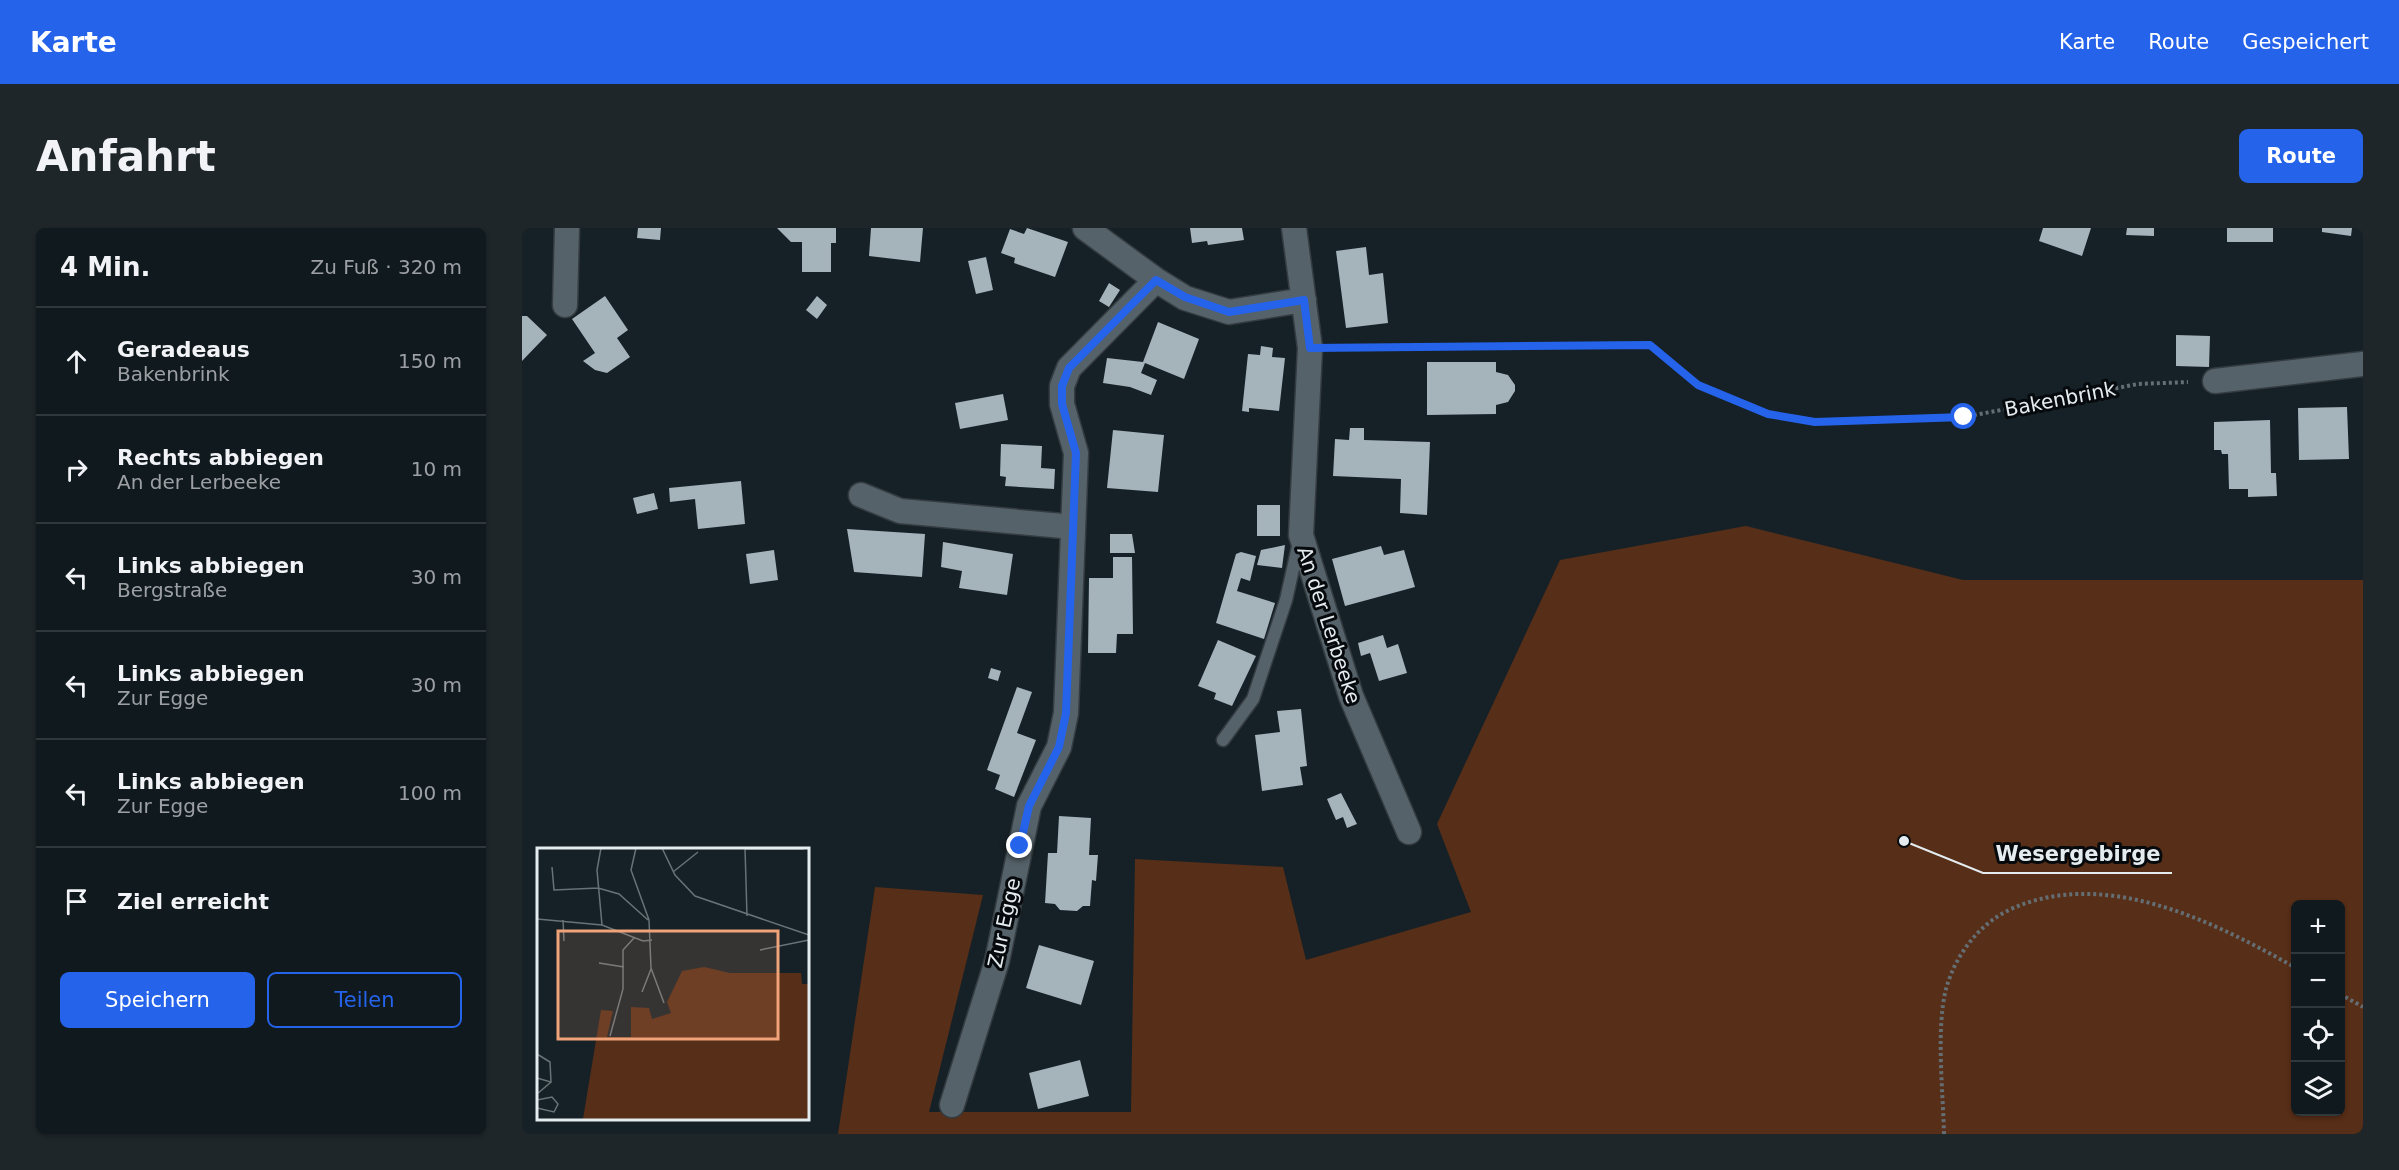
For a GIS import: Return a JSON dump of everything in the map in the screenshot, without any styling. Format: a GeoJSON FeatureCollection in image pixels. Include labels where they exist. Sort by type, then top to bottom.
{"type":"FeatureCollection","features":[{"type":"Feature","properties":{"kind":"street"},"geometry":{"type":"LineString","coordinates":[[565,305],[567,228]]}},
{"type":"Feature","properties":{"kind":"street"},"geometry":{"type":"LineString","coordinates":[[1085,228],[1156,280],[1185,297],[1229,312],[1304,300]]}},
{"type":"Feature","properties":{"kind":"street","name":"An der Lerbeeke"},"geometry":{"type":"LineString","coordinates":[[1294,228],[1310,348],[1301,535],[1351,696],[1409,832]]}},
{"type":"Feature","properties":{"kind":"street","name":"Zur Egge"},"geometry":{"type":"LineString","coordinates":[[952,1105],[997,962],[1029,806],[1059,747],[1066,713],[1076,453],[1062,404],[1062,386],[1069,368],[1156,280]]}},
{"type":"Feature","properties":{"kind":"street"},"geometry":{"type":"LineString","coordinates":[[2215,381],[2363,364]]}},
{"type":"Feature","properties":{"kind":"street"},"geometry":{"type":"LineString","coordinates":[[861,495],[900,511],[1073,527]]}},
{"type":"Feature","properties":{"kind":"lane"},"geometry":{"type":"LineString","coordinates":[[1223,740],[1253,699],[1286,600],[1301,535]]}},
{"type":"Feature","properties":{"kind":"path","name":"Bakenbrink"},"geometry":{"type":"LineString","coordinates":[[1310,348],[1650,345],[1698,385],[1768,414],[1815,422],[1964,417],[2138,384],[2215,381]]}},
{"type":"Feature","properties":{"kind":"path"},"geometry":{"type":"LineString","coordinates":[[1944,1134],[1941,1014],[1946,988],[1957,961],[1974,936],[1997,916],[2022,904],[2053,896],[2081,892],[2117,897],[2156,905],[2213,926],[2291,966]]}},
{"type":"Feature","properties":{"kind":"path"},"geometry":{"type":"LineString","coordinates":[[2345,997],[2363,1007]]}},
{"type":"Feature","properties":{"kind":"shaded area"},"geometry":{"type":"Polygon","coordinates":[[[1746,526],[1963,580],[2363,580],[2363,1134],[838,1134],[875,887],[983,895],[929,1112],[1131,1112],[1135,859],[1283,867],[1306,960],[1471,912],[1437,824],[1560,560],[1746,526]]]}},
{"type":"Feature","properties":{"kind":"building"},"geometry":{"type":"Polygon","coordinates":[[[638,228],[661,228],[660,240],[637,238],[638,228]]]}},
{"type":"Feature","properties":{"kind":"building"},"geometry":{"type":"Polygon","coordinates":[[[777,228],[836,228],[836,243],[831,243],[831,272],[802,272],[802,242],[791,242],[777,228]]]}},
{"type":"Feature","properties":{"kind":"building"},"geometry":{"type":"Polygon","coordinates":[[[871,228],[923,228],[920,262],[869,256],[871,228]]]}},
{"type":"Feature","properties":{"kind":"building"},"geometry":{"type":"Polygon","coordinates":[[[1027,228],[1068,242],[1055,277],[1014,263],[1015,258],[1001,253],[1010,229],[1024,234],[1027,228]]]}},
{"type":"Feature","properties":{"kind":"building"},"geometry":{"type":"Polygon","coordinates":[[[1190,228],[1242,228],[1244,240],[1208,245],[1207,241],[1192,243],[1190,228]]]}},
{"type":"Feature","properties":{"kind":"building"},"geometry":{"type":"Polygon","coordinates":[[[2043,228],[2091,228],[2082,256],[2039,241],[2043,228]]]}},
{"type":"Feature","properties":{"kind":"building"},"geometry":{"type":"Polygon","coordinates":[[[2127,228],[2154,228],[2154,236],[2126,235],[2127,228]]]}},
{"type":"Feature","properties":{"kind":"building"},"geometry":{"type":"Polygon","coordinates":[[[2227,228],[2273,228],[2273,242],[2227,242],[2227,228]]]}},
{"type":"Feature","properties":{"kind":"building"},"geometry":{"type":"Polygon","coordinates":[[[2322,228],[2352,228],[2351,236],[2322,232],[2322,228]]]}},
{"type":"Feature","properties":{"kind":"building"},"geometry":{"type":"Polygon","coordinates":[[[1366,247],[1369,275],[1383,273],[1388,323],[1346,328],[1336,251],[1366,247]]]}},
{"type":"Feature","properties":{"kind":"building"},"geometry":{"type":"Polygon","coordinates":[[[986,257],[993,290],[976,294],[968,261],[986,257]]]}},
{"type":"Feature","properties":{"kind":"building"},"geometry":{"type":"Polygon","coordinates":[[[1109,283],[1120,290],[1109,307],[1099,301],[1109,283]]]}},
{"type":"Feature","properties":{"kind":"building"},"geometry":{"type":"Polygon","coordinates":[[[605,296],[628,330],[617,338],[630,357],[607,373],[595,370],[583,361],[595,353],[572,319],[605,296]]]}},
{"type":"Feature","properties":{"kind":"building"},"geometry":{"type":"Polygon","coordinates":[[[817,296],[827,305],[817,319],[806,310],[817,296]]]}},
{"type":"Feature","properties":{"kind":"building"},"geometry":{"type":"Polygon","coordinates":[[[522,316],[527,316],[547,335],[522,361],[522,316]]]}},
{"type":"Feature","properties":{"kind":"building"},"geometry":{"type":"Polygon","coordinates":[[[1158,322],[1199,339],[1184,379],[1145,363],[1141,373],[1157,380],[1151,395],[1130,387],[1103,383],[1107,358],[1143,362],[1158,322]]]}},
{"type":"Feature","properties":{"kind":"building"},"geometry":{"type":"Polygon","coordinates":[[[2176,335],[2210,336],[2209,367],[2176,366],[2176,335]]]}},
{"type":"Feature","properties":{"kind":"building"},"geometry":{"type":"Polygon","coordinates":[[[1261,346],[1273,348],[1272,357],[1285,358],[1279,411],[1249,408],[1249,412],[1242,411],[1248,354],[1260,355],[1261,346]]]}},
{"type":"Feature","properties":{"kind":"building"},"geometry":{"type":"Polygon","coordinates":[[[1427,362],[1496,362],[1496,372],[1508,375],[1515,385],[1515,391],[1508,402],[1496,405],[1496,414],[1427,415],[1427,362]]]}},
{"type":"Feature","properties":{"kind":"building"},"geometry":{"type":"Polygon","coordinates":[[[1003,394],[1008,420],[960,429],[955,403],[1003,394]]]}},
{"type":"Feature","properties":{"kind":"building"},"geometry":{"type":"Polygon","coordinates":[[[2347,407],[2349,459],[2299,460],[2298,408],[2347,407]]]}},
{"type":"Feature","properties":{"kind":"building"},"geometry":{"type":"Polygon","coordinates":[[[2270,420],[2271,473],[2276,473],[2277,496],[2248,497],[2248,489],[2229,489],[2228,454],[2222,454],[2221,450],[2214,450],[2214,422],[2270,420]]]}},
{"type":"Feature","properties":{"kind":"building"},"geometry":{"type":"Polygon","coordinates":[[[1350,428],[1364,428],[1364,440],[1430,442],[1427,515],[1400,513],[1401,479],[1333,476],[1335,439],[1349,440],[1350,428]]]}},
{"type":"Feature","properties":{"kind":"building"},"geometry":{"type":"Polygon","coordinates":[[[1113,430],[1164,435],[1158,492],[1107,488],[1113,430]]]}},
{"type":"Feature","properties":{"kind":"building"},"geometry":{"type":"Polygon","coordinates":[[[1001,444],[1042,446],[1041,468],[1055,469],[1054,489],[1005,486],[1006,477],[1000,476],[1001,444]]]}},
{"type":"Feature","properties":{"kind":"building"},"geometry":{"type":"Polygon","coordinates":[[[741,481],[745,524],[698,529],[695,499],[670,502],[669,488],[741,481]]]}},
{"type":"Feature","properties":{"kind":"building"},"geometry":{"type":"Polygon","coordinates":[[[654,493],[658,509],[637,514],[633,498],[654,493]]]}},
{"type":"Feature","properties":{"kind":"building"},"geometry":{"type":"Polygon","coordinates":[[[1257,505],[1280,505],[1280,536],[1257,536],[1257,505]]]}},
{"type":"Feature","properties":{"kind":"building"},"geometry":{"type":"Polygon","coordinates":[[[847,529],[925,534],[922,577],[854,572],[847,529]]]}},
{"type":"Feature","properties":{"kind":"building"},"geometry":{"type":"Polygon","coordinates":[[[1110,534],[1132,534],[1135,553],[1110,553],[1110,534]]]}},
{"type":"Feature","properties":{"kind":"building"},"geometry":{"type":"Polygon","coordinates":[[[943,542],[1013,554],[1007,595],[959,588],[962,571],[941,567],[943,542]]]}},
{"type":"Feature","properties":{"kind":"building"},"geometry":{"type":"Polygon","coordinates":[[[1285,545],[1282,568],[1257,565],[1261,550],[1285,545]]]}},
{"type":"Feature","properties":{"kind":"building"},"geometry":{"type":"Polygon","coordinates":[[[1381,546],[1384,555],[1404,550],[1415,587],[1345,606],[1332,559],[1381,546]]]}},
{"type":"Feature","properties":{"kind":"building"},"geometry":{"type":"Polygon","coordinates":[[[774,550],[778,580],[750,584],[746,554],[774,550]]]}},
{"type":"Feature","properties":{"kind":"building"},"geometry":{"type":"Polygon","coordinates":[[[1241,552],[1256,556],[1250,581],[1241,578],[1237,591],[1275,603],[1264,639],[1216,623],[1236,554],[1241,552]]]}},
{"type":"Feature","properties":{"kind":"building"},"geometry":{"type":"Polygon","coordinates":[[[1113,557],[1132,557],[1133,634],[1117,634],[1116,653],[1088,653],[1089,578],[1113,578],[1113,557]]]}},
{"type":"Feature","properties":{"kind":"building"},"geometry":{"type":"Polygon","coordinates":[[[1383,635],[1387,648],[1398,644],[1407,673],[1379,681],[1370,653],[1361,656],[1358,643],[1383,635]]]}},
{"type":"Feature","properties":{"kind":"building"},"geometry":{"type":"Polygon","coordinates":[[[1218,640],[1256,656],[1232,706],[1214,699],[1216,693],[1198,686],[1218,640]]]}},
{"type":"Feature","properties":{"kind":"building"},"geometry":{"type":"Polygon","coordinates":[[[991,668],[1001,671],[998,681],[988,678],[991,668]]]}},
{"type":"Feature","properties":{"kind":"building"},"geometry":{"type":"Polygon","coordinates":[[[1017,687],[1032,692],[1017,733],[1036,740],[1014,797],[995,789],[1000,775],[987,770],[1017,687]]]}},
{"type":"Feature","properties":{"kind":"building"},"geometry":{"type":"Polygon","coordinates":[[[1301,709],[1307,766],[1300,767],[1303,785],[1262,791],[1255,735],[1280,732],[1277,711],[1301,709]]]}},
{"type":"Feature","properties":{"kind":"building"},"geometry":{"type":"Polygon","coordinates":[[[1341,793],[1357,824],[1347,828],[1343,817],[1336,820],[1327,799],[1341,793]]]}},
{"type":"Feature","properties":{"kind":"building"},"geometry":{"type":"Polygon","coordinates":[[[1059,816],[1091,818],[1089,855],[1098,855],[1096,881],[1092,880],[1090,906],[1083,906],[1077,911],[1060,910],[1055,904],[1045,903],[1048,853],[1057,853],[1059,816]]]}},
{"type":"Feature","properties":{"kind":"building"},"geometry":{"type":"Polygon","coordinates":[[[1039,945],[1094,961],[1081,1005],[1026,988],[1039,945]]]}},
{"type":"Feature","properties":{"kind":"building"},"geometry":{"type":"Polygon","coordinates":[[[1080,1060],[1089,1096],[1038,1109],[1029,1073],[1080,1060]]]}},
{"type":"Feature","properties":{"kind":"place","name":"Wesergebirge"},"geometry":{"type":"Point","coordinates":[1904,841]}},
{"type":"Feature","properties":{"kind":"route"},"geometry":{"type":"LineString","coordinates":[[1020,846],[1029,806],[1059,747],[1066,713],[1076,453],[1062,404],[1062,386],[1069,368],[1156,280],[1185,297],[1229,312],[1304,300],[1310,348],[1650,345],[1698,385],[1768,414],[1815,422],[1964,417]]}}]}
